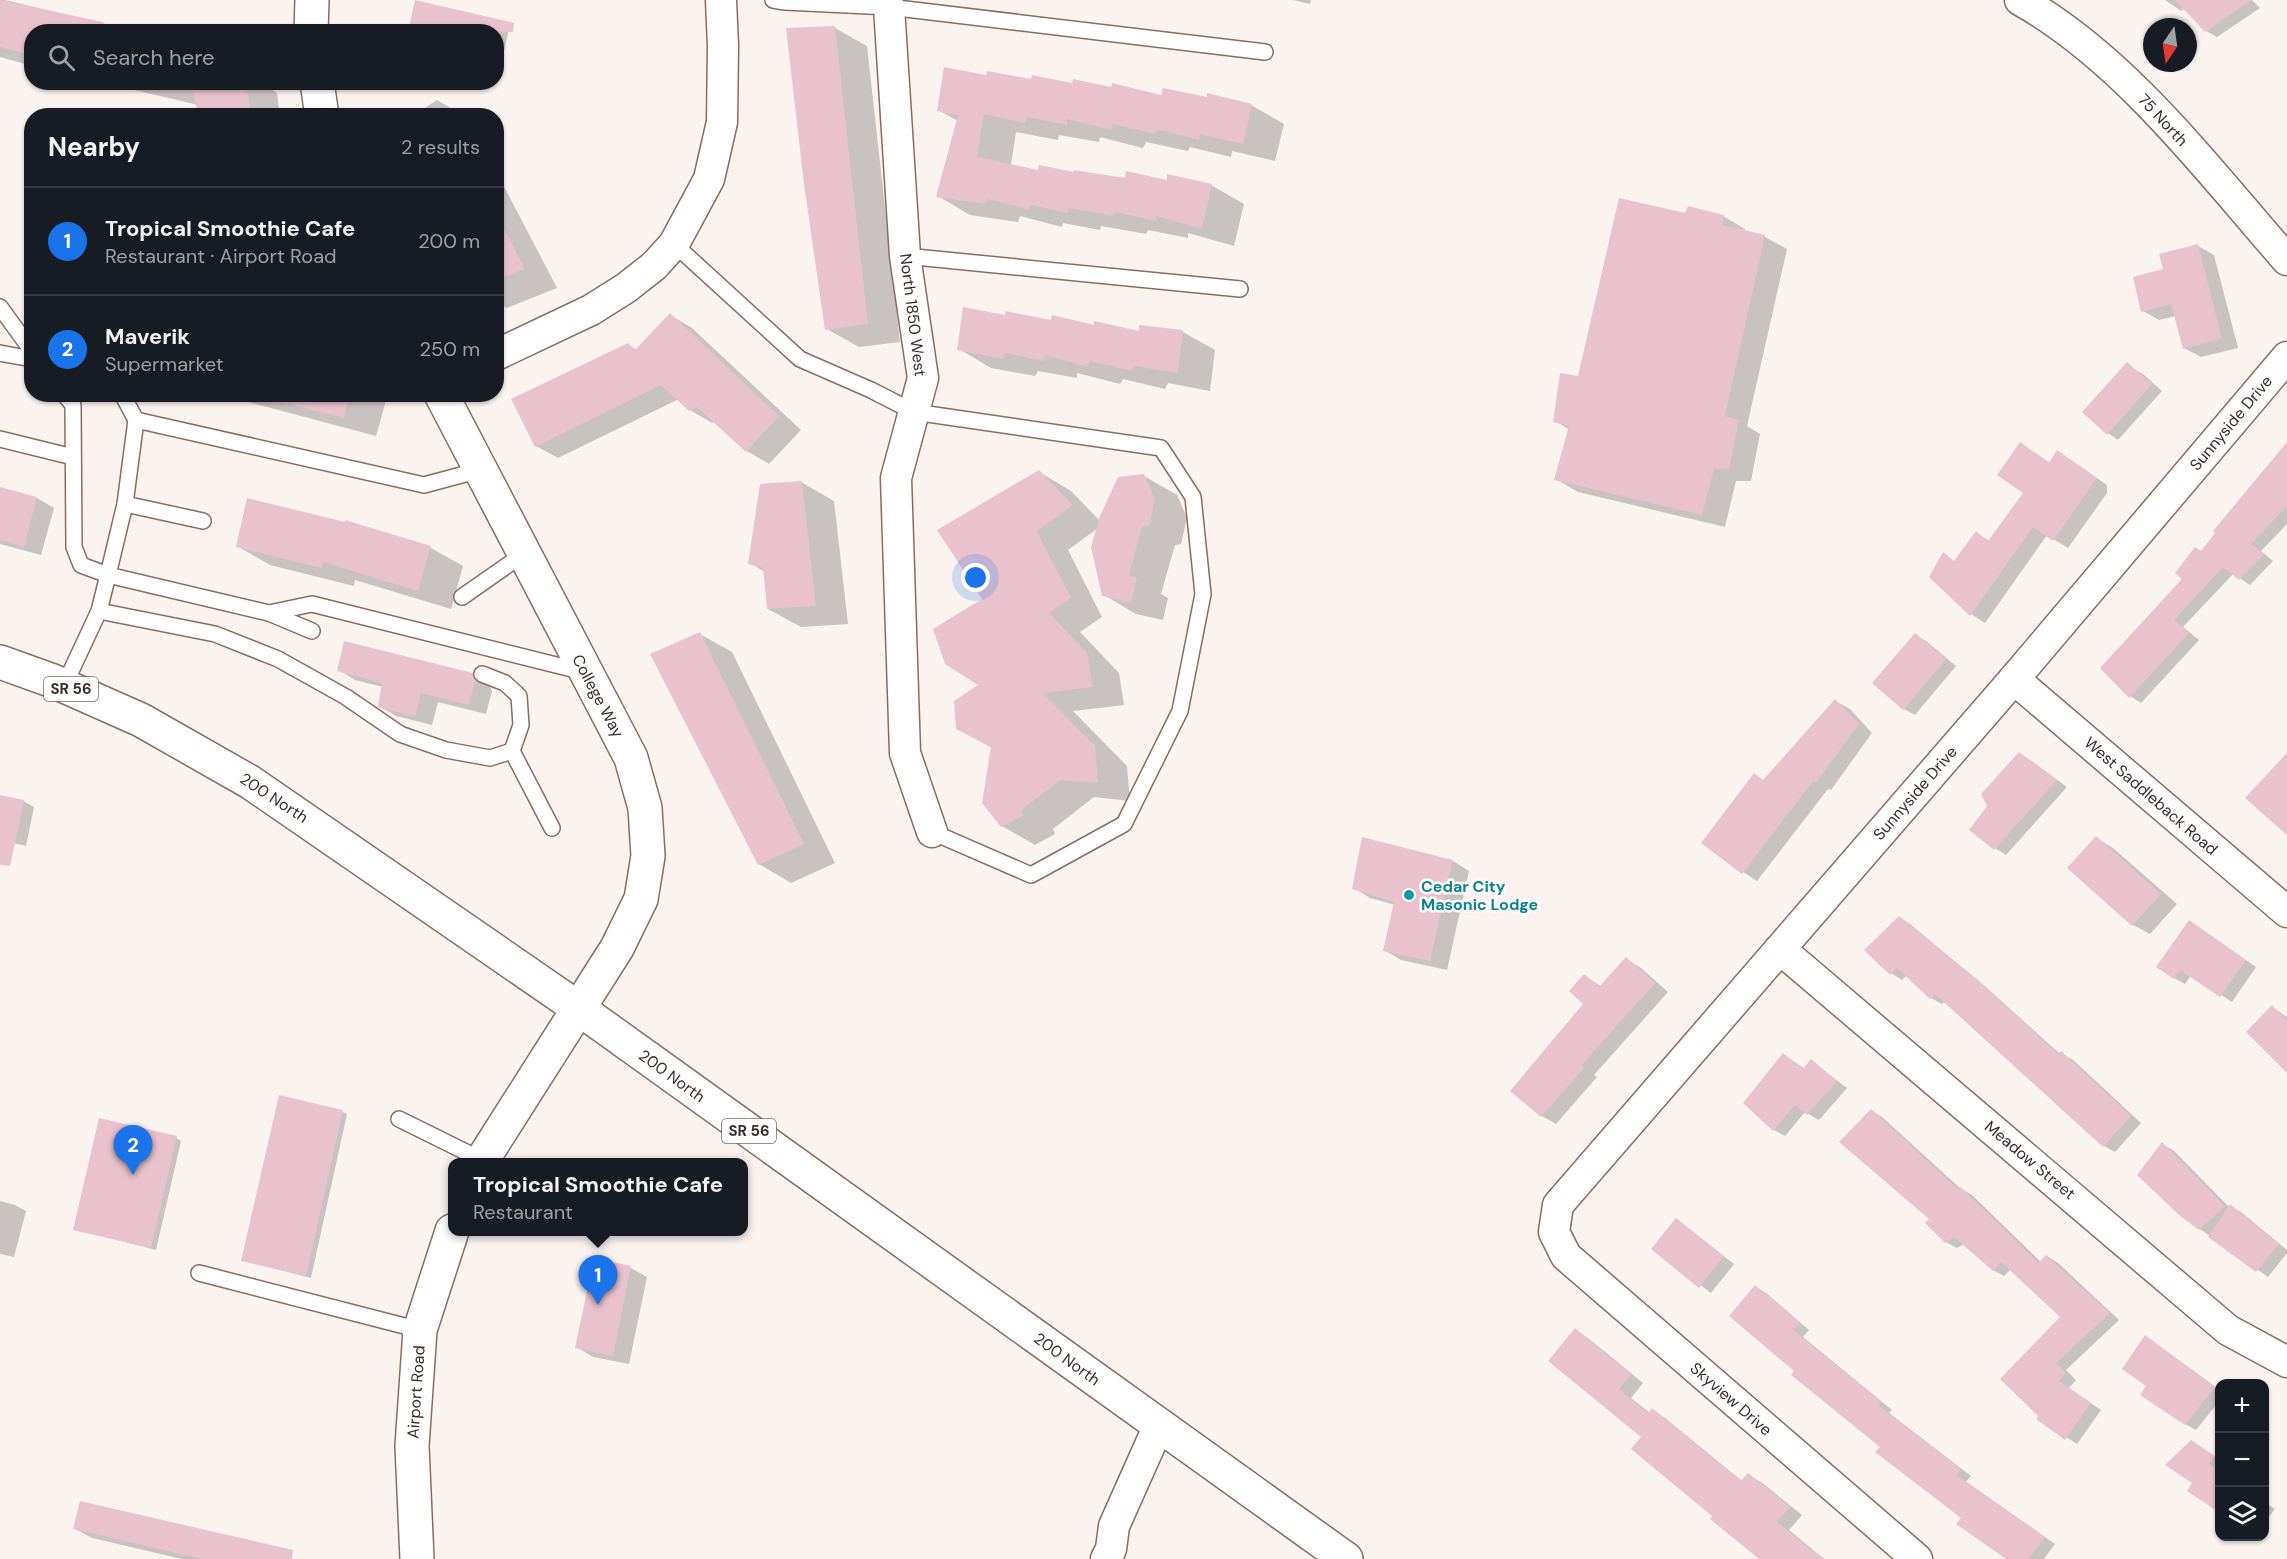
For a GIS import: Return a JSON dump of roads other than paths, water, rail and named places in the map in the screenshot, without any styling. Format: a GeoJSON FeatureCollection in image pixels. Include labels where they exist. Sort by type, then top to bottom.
{"type":"FeatureCollection","features":[{"type":"Feature","properties":{"kind":"main road"},"geometry":{"type":"LineString","coordinates":[[311,24],[312,0]]}},
{"type":"Feature","properties":{"kind":"main road"},"geometry":{"type":"LineString","coordinates":[[318,90],[321,108]]}},
{"type":"Feature","properties":{"kind":"main road","name":"College Way"},"geometry":{"type":"LineString","coordinates":[[445,402],[631,758],[645,808],[648,856],[640,899],[617,948],[578,1008]]}},
{"type":"Feature","properties":{"kind":"main road","name":"200 North"},"geometry":{"type":"LineString","coordinates":[[0,662],[64,686],[141,720],[250,782],[578,1008],[1346,1559]]}},
{"type":"Feature","properties":{"kind":"main road"},"geometry":{"type":"LineString","coordinates":[[483,1158],[578,1008]]}},
{"type":"Feature","properties":{"kind":"main road","name":"Airport Road"},"geometry":{"type":"LineString","coordinates":[[417,1559],[412,1446],[420,1330],[451,1236]]}},
{"type":"Feature","properties":{"kind":"street"},"geometry":{"type":"LineString","coordinates":[[504,351],[599,305],[626,288],[654,266],[674,244],[709,179],[722,122],[721,0]]}},
{"type":"Feature","properties":{"kind":"street","name":"75 North"},"geometry":{"type":"LineString","coordinates":[[2020,0],[2090,49],[2156,111],[2287,260]]}},
{"type":"Feature","properties":{"kind":"street","name":"North 1850 West"},"geometry":{"type":"LineString","coordinates":[[893,4],[905,256],[923,378],[896,478],[905,753],[932,832]]}},
{"type":"Feature","properties":{"kind":"street","name":"Sunnyside Drive"},"geometry":{"type":"LineString","coordinates":[[1554,1232],[1558,1205],[2014,679],[2287,357]]}},
{"type":"Feature","properties":{"kind":"street","name":"West Saddleback Road"},"geometry":{"type":"LineString","coordinates":[[2014,679],[2287,912]]}},
{"type":"Feature","properties":{"kind":"street","name":"Meadow Street"},"geometry":{"type":"LineString","coordinates":[[1780,949],[2228,1330],[2287,1362]]}},
{"type":"Feature","properties":{"kind":"street","name":"Skyview Drive"},"geometry":{"type":"LineString","coordinates":[[1554,1232],[1566,1257],[1917,1559]]}},
{"type":"Feature","properties":{"kind":"street"},"geometry":{"type":"LineString","coordinates":[[1106,1559],[1111,1549],[1114,1526],[1160,1425]]}},
{"type":"Feature","properties":{"kind":"lane"},"geometry":{"type":"LineString","coordinates":[[773,0],[893,4],[1265,52]]}},
{"type":"Feature","properties":{"kind":"lane"},"geometry":{"type":"LineString","coordinates":[[674,244],[800,359],[871,390],[914,412],[1161,448],[1193,497],[1203,594],[1180,711],[1124,824],[1031,875],[932,832]]}},
{"type":"Feature","properties":{"kind":"lane"},"geometry":{"type":"LineString","coordinates":[[905,256],[1240,289]]}},
{"type":"Feature","properties":{"kind":"lane"},"geometry":{"type":"LineString","coordinates":[[0,307],[24,340]]}},
{"type":"Feature","properties":{"kind":"lane"},"geometry":{"type":"LineString","coordinates":[[0,353],[24,358]]}},
{"type":"Feature","properties":{"kind":"lane"},"geometry":{"type":"LineString","coordinates":[[71,402],[73,405],[74,547],[81,565],[108,574],[269,613],[312,631]]}},
{"type":"Feature","properties":{"kind":"lane"},"geometry":{"type":"LineString","coordinates":[[64,686],[99,611],[125,504],[136,420],[126,402]]}},
{"type":"Feature","properties":{"kind":"lane"},"geometry":{"type":"LineString","coordinates":[[136,420],[424,485],[480,470]]}},
{"type":"Feature","properties":{"kind":"lane"},"geometry":{"type":"LineString","coordinates":[[0,439],[73,457]]}},
{"type":"Feature","properties":{"kind":"lane"},"geometry":{"type":"LineString","coordinates":[[125,504],[203,521]]}},
{"type":"Feature","properties":{"kind":"lane"},"geometry":{"type":"LineString","coordinates":[[462,597],[525,553]]}},
{"type":"Feature","properties":{"kind":"lane"},"geometry":{"type":"LineString","coordinates":[[269,613],[312,604],[585,672]]}},
{"type":"Feature","properties":{"kind":"lane"},"geometry":{"type":"LineString","coordinates":[[99,611],[215,634],[278,659],[346,697],[400,734],[447,750],[490,758],[512,751]]}},
{"type":"Feature","properties":{"kind":"lane"},"geometry":{"type":"LineString","coordinates":[[482,674],[505,683],[519,696],[521,726],[512,751],[552,828]]}},
{"type":"Feature","properties":{"kind":"lane"},"geometry":{"type":"LineString","coordinates":[[399,1119],[475,1158]]}},
{"type":"Feature","properties":{"kind":"lane"},"geometry":{"type":"LineString","coordinates":[[199,1273],[420,1330]]}},
{"type":"Feature","properties":{"kind":"place","name":"Cedar City Masonic Lodge"},"geometry":{"type":"Point","coordinates":[1409,895]}},
{"type":"Feature","properties":{"kind":"place","name":"Maverik"},"geometry":{"type":"Point","coordinates":[133,1175]}},
{"type":"Feature","properties":{"kind":"place","name":"Tropical Smoothie Cafe"},"geometry":{"type":"Point","coordinates":[598,1305]}}]}
